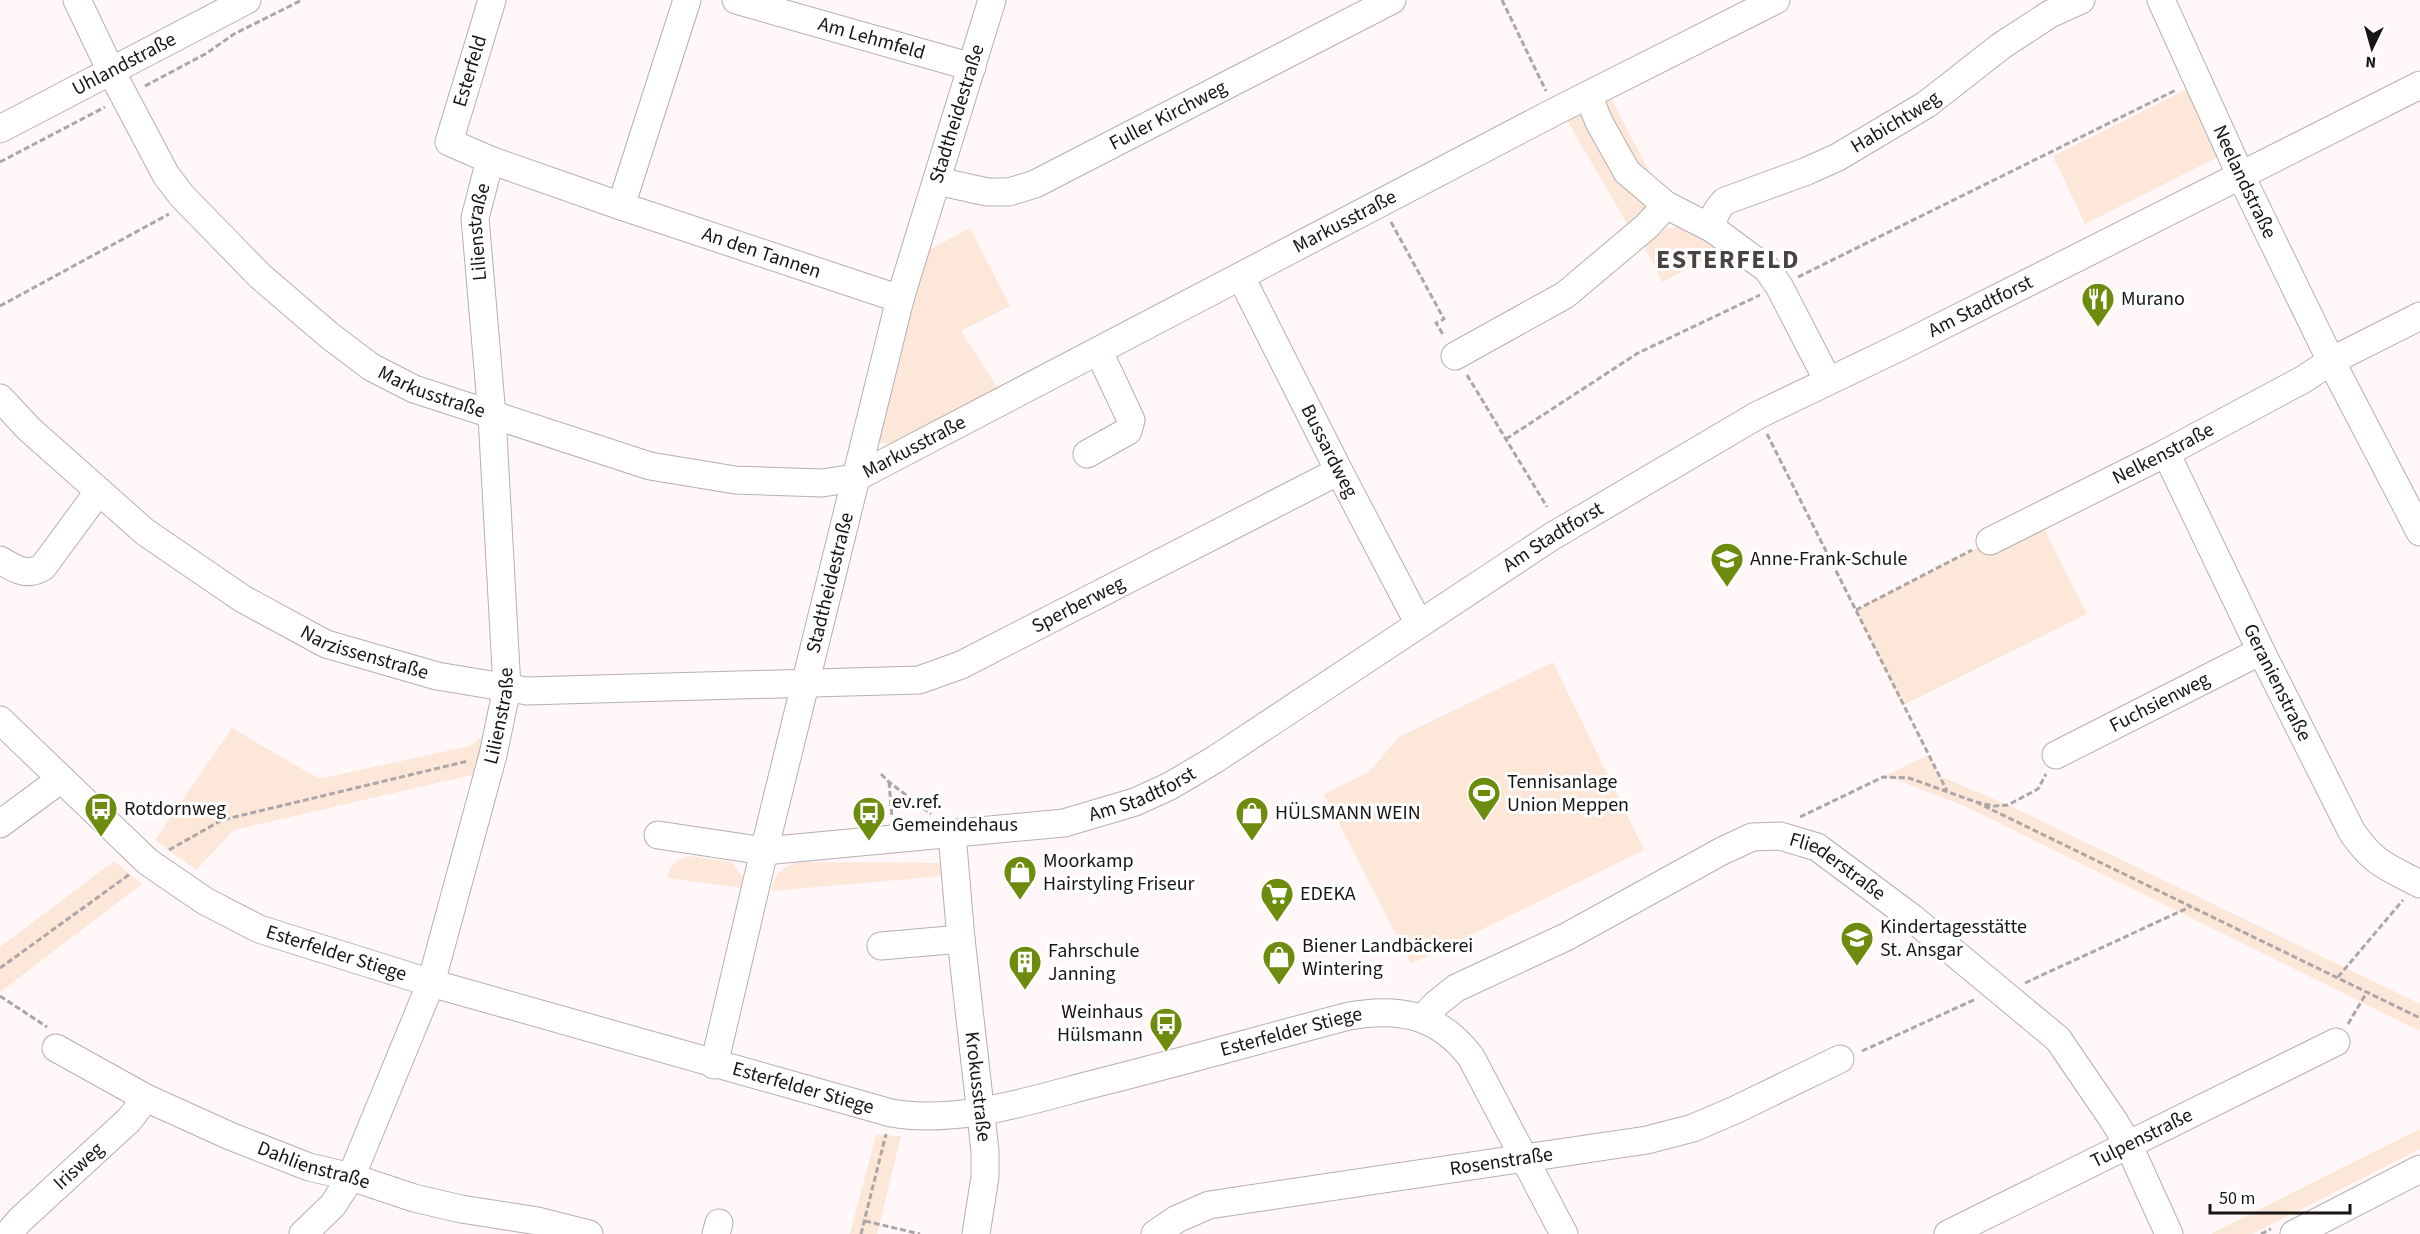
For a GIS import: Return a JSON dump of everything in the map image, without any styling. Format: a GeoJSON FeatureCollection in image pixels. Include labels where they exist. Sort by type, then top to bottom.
{"type":"FeatureCollection","features":[{"type":"Feature","properties":{"kind":"street","name":"Markusstraße"},"geometry":{"type":"LineString","coordinates":[[77,0],[124,97],[166,175],[189,203],[260,276],[370,367],[414,389],[650,466],[735,480],[822,483],[855,478],[1556,111],[1776,0]]}},
{"type":"Feature","properties":{"kind":"street","name":"Uhlandstraße"},"geometry":{"type":"LineString","coordinates":[[0,129],[247,0]]}},
{"type":"Feature","properties":{"kind":"street","name":"Esterfeld"},"geometry":{"type":"LineString","coordinates":[[449,142],[492,0]]}},
{"type":"Feature","properties":{"kind":"street"},"geometry":{"type":"LineString","coordinates":[[621,206],[687,0]]}},
{"type":"Feature","properties":{"kind":"street","name":"Am Lehmfeld"},"geometry":{"type":"LineString","coordinates":[[736,0],[972,68]]}},
{"type":"Feature","properties":{"kind":"street","name":"Stadtheidestraße"},"geometry":{"type":"LineString","coordinates":[[714,1065],[764,851],[900,299],[993,0]]}},
{"type":"Feature","properties":{"kind":"street","name":"Fuller Kirchweg"},"geometry":{"type":"LineString","coordinates":[[937,181],[987,192],[1009,192],[1035,184],[1392,0]]}},
{"type":"Feature","properties":{"kind":"street","name":"Habichtweg"},"geometry":{"type":"LineString","coordinates":[[1713,229],[1716,209],[1725,201],[1838,157],[1927,104],[2001,46],[2050,15],[2081,0]]}},
{"type":"Feature","properties":{"kind":"street","name":"Neelandstraße"},"geometry":{"type":"LineString","coordinates":[[2161,0],[2241,176],[2331,361],[2420,532]]}},
{"type":"Feature","properties":{"kind":"street","name":"Am Stadtforst"},"geometry":{"type":"LineString","coordinates":[[658,835],[764,851],[1065,822],[1135,802],[1170,786],[1214,760],[1551,537],[1758,415],[2420,86]]}},
{"type":"Feature","properties":{"kind":"street"},"geometry":{"type":"LineString","coordinates":[[1588,96],[1627,172],[1666,205],[1713,229],[1758,262],[1779,286],[1828,381]]}},
{"type":"Feature","properties":{"kind":"street","name":"An den Tannen"},"geometry":{"type":"LineString","coordinates":[[449,142],[490,160],[621,206],[900,299]]}},
{"type":"Feature","properties":{"kind":"street","name":"Lilienstraße"},"geometry":{"type":"LineString","coordinates":[[303,1234],[333,1204],[351,1177],[431,983],[493,755],[507,688],[492,416],[475,218],[490,160]]}},
{"type":"Feature","properties":{"kind":"street"},"geometry":{"type":"LineString","coordinates":[[1455,356],[1565,295],[1647,226],[1666,205]]}},
{"type":"Feature","properties":{"kind":"street","name":"Bussardweg"},"geometry":{"type":"LineString","coordinates":[[1241,277],[1338,471],[1419,624]]}},
{"type":"Feature","properties":{"kind":"street"},"geometry":{"type":"LineString","coordinates":[[2331,361],[2420,316]]}},
{"type":"Feature","properties":{"kind":"street"},"geometry":{"type":"LineString","coordinates":[[1087,454],[1128,431],[1131,420],[1099,352]]}},
{"type":"Feature","properties":{"kind":"street","name":"Nelkenstraße"},"geometry":{"type":"LineString","coordinates":[[1990,541],[2166,453],[2304,379],[2331,361]]}},
{"type":"Feature","properties":{"kind":"street","name":"Narzissenstraße"},"geometry":{"type":"LineString","coordinates":[[1,401],[28,429],[145,532],[243,599],[326,644],[437,676],[527,692],[805,684]]}},
{"type":"Feature","properties":{"kind":"street","name":"Geranienstraße"},"geometry":{"type":"LineString","coordinates":[[2166,453],[2261,651],[2352,832],[2376,862],[2419,884]]}},
{"type":"Feature","properties":{"kind":"street","name":"Sperberweg"},"geometry":{"type":"LineString","coordinates":[[805,684],[919,680],[942,673],[1338,471]]}},
{"type":"Feature","properties":{"kind":"street"},"geometry":{"type":"LineString","coordinates":[[0,560],[24,572],[32,573],[43,567],[99,491]]}},
{"type":"Feature","properties":{"kind":"street","name":"Fuchsienweg"},"geometry":{"type":"LineString","coordinates":[[2056,755],[2261,651]]}},
{"type":"Feature","properties":{"kind":"street","name":"Esterfelder Stiege"},"geometry":{"type":"LineString","coordinates":[[0,720],[61,779],[135,870],[205,901],[259,929],[431,983],[714,1065],[887,1128],[932,1118],[981,1112],[1349,1016],[1376,1011],[1401,1012],[1423,1018],[1459,1041],[1471,1057],[1564,1234]]}},
{"type":"Feature","properties":{"kind":"street"},"geometry":{"type":"LineString","coordinates":[[0,824],[61,779]]}},
{"type":"Feature","properties":{"kind":"street","name":"Krokusstraße"},"geometry":{"type":"LineString","coordinates":[[952,834],[961,939],[981,1112],[985,1177],[976,1234]]}},
{"type":"Feature","properties":{"kind":"street","name":"Fliederstraße"},"geometry":{"type":"LineString","coordinates":[[1423,1018],[1456,988],[1566,937],[1722,851],[1752,837],[1780,836],[1817,847],[1911,917],[2058,1039],[2129,1146],[2169,1234]]}},
{"type":"Feature","properties":{"kind":"street"},"geometry":{"type":"LineString","coordinates":[[881,946],[961,939]]}},
{"type":"Feature","properties":{"kind":"street","name":"Tulpenstraße"},"geometry":{"type":"LineString","coordinates":[[1948,1234],[2336,1042]]}},
{"type":"Feature","properties":{"kind":"street","name":"Dahlienstraße"},"geometry":{"type":"LineString","coordinates":[[56,1048],[146,1098],[230,1136],[309,1167],[351,1177],[414,1198],[461,1209],[538,1221],[589,1234]]}},
{"type":"Feature","properties":{"kind":"street","name":"Rosenstraße"},"geometry":{"type":"LineString","coordinates":[[1155,1234],[1177,1219],[1209,1205],[1647,1140],[1693,1128],[1840,1059]]}},
{"type":"Feature","properties":{"kind":"street","name":"Irisweg"},"geometry":{"type":"LineString","coordinates":[[8,1234],[20,1220],[129,1120],[146,1098]]}},
{"type":"Feature","properties":{"kind":"street"},"geometry":{"type":"LineString","coordinates":[[2294,1234],[2420,1169]]}},
{"type":"Feature","properties":{"kind":"path"},"geometry":{"type":"LineString","coordinates":[[0,162],[207,53],[234,34],[302,0]]}},
{"type":"Feature","properties":{"kind":"path"},"geometry":{"type":"LineString","coordinates":[[1502,0],[1556,111]]}},
{"type":"Feature","properties":{"kind":"path"},"geometry":{"type":"LineString","coordinates":[[1506,439],[1638,353],[2186,85]]}},
{"type":"Feature","properties":{"kind":"path"},"geometry":{"type":"LineString","coordinates":[[0,306],[189,203]]}},
{"type":"Feature","properties":{"kind":"path"},"geometry":{"type":"LineString","coordinates":[[1758,415],[1947,791]]}},
{"type":"Feature","properties":{"kind":"path"},"geometry":{"type":"LineString","coordinates":[[1856,610],[1990,541]]}},
{"type":"Feature","properties":{"kind":"path"},"geometry":{"type":"LineString","coordinates":[[0,968],[135,870],[222,820],[493,755]]}},
{"type":"Feature","properties":{"kind":"path"},"geometry":{"type":"LineString","coordinates":[[1976,802],[1994,806],[2008,805],[2038,789],[2056,755]]}},
{"type":"Feature","properties":{"kind":"path"},"geometry":{"type":"LineString","coordinates":[[881,774],[928,811],[952,834]]}},
{"type":"Feature","properties":{"kind":"path"},"geometry":{"type":"LineString","coordinates":[[1780,836],[1788,823],[1883,777],[1909,778],[1976,802],[2420,1018]]}},
{"type":"Feature","properties":{"kind":"path"},"geometry":{"type":"LineString","coordinates":[[889,782],[894,840]]}},
{"type":"Feature","properties":{"kind":"path"},"geometry":{"type":"LineString","coordinates":[[2338,977],[2419,884]]}},
{"type":"Feature","properties":{"kind":"path"},"geometry":{"type":"LineString","coordinates":[[2026,983],[2192,906]]}},
{"type":"Feature","properties":{"kind":"path"},"geometry":{"type":"LineString","coordinates":[[1840,1059],[1863,1051],[2000,989]]}},
{"type":"Feature","properties":{"kind":"path"},"geometry":{"type":"LineString","coordinates":[[2336,1042],[2367,992]]}},
{"type":"Feature","properties":{"kind":"path"},"geometry":{"type":"LineString","coordinates":[[0,996],[48,1028],[56,1048]]}},
{"type":"Feature","properties":{"kind":"path"},"geometry":{"type":"LineString","coordinates":[[861,1234],[887,1128]]}},
{"type":"Feature","properties":{"kind":"path"},"geometry":{"type":"LineString","coordinates":[[865,1221],[920,1234]]}},
{"type":"Feature","properties":{"kind":"shaded area"},"geometry":{"type":"Polygon","coordinates":[[[2189,88],[2220,156],[2085,224],[2053,156],[2189,88]]]}},
{"type":"Feature","properties":{"kind":"shaded area"},"geometry":{"type":"Polygon","coordinates":[[[1609,95],[1659,190],[1636,172],[1605,103],[1609,95]]]}},
{"type":"Feature","properties":{"kind":"shaded area"},"geometry":{"type":"Polygon","coordinates":[[[1583,110],[1647,206],[1630,229],[1564,115],[1583,110]]]}},
{"type":"Feature","properties":{"kind":"shaded area"},"geometry":{"type":"Polygon","coordinates":[[[1685,226],[1726,249],[1662,282],[1643,244],[1668,228],[1685,226]]]}},
{"type":"Feature","properties":{"kind":"shaded area"},"geometry":{"type":"Polygon","coordinates":[[[970,228],[1010,306],[961,331],[999,390],[893,446],[875,440],[927,251],[970,228]]]}},
{"type":"Feature","properties":{"kind":"shaded area"},"geometry":{"type":"Polygon","coordinates":[[[2038,517],[2087,614],[1903,705],[1856,610],[2038,517]]]}},
{"type":"Feature","properties":{"kind":"shaded area","name":"Tennisanlage Union Meppen"},"geometry":{"type":"Polygon","coordinates":[[[1553,662],[1644,850],[1411,964],[1324,794],[1369,772],[1399,737],[1553,662]]]}},
{"type":"Feature","properties":{"kind":"shaded area"},"geometry":{"type":"Polygon","coordinates":[[[500,723],[489,771],[234,830],[196,870],[155,840],[232,728],[319,779],[470,746],[500,723]]]}},
{"type":"Feature","properties":{"kind":"shaded area"},"geometry":{"type":"Polygon","coordinates":[[[1928,755],[1939,776],[2008,805],[2420,1004],[2420,1031],[1967,807],[1892,778],[1883,777],[1928,755]]]}},
{"type":"Feature","properties":{"kind":"shaded area"},"geometry":{"type":"Polygon","coordinates":[[[689,856],[731,862],[743,877],[743,888],[667,878],[674,864],[689,856]]]}},
{"type":"Feature","properties":{"kind":"shaded area"},"geometry":{"type":"Polygon","coordinates":[[[114,861],[142,884],[0,992],[0,947],[114,861]]]}},
{"type":"Feature","properties":{"kind":"shaded area"},"geometry":{"type":"Polygon","coordinates":[[[801,862],[939,863],[943,876],[771,891],[781,871],[801,862]]]}},
{"type":"Feature","properties":{"kind":"shaded area"},"geometry":{"type":"Polygon","coordinates":[[[2420,1129],[2420,1149],[2252,1234],[2211,1234],[2420,1129]]]}},
{"type":"Feature","properties":{"kind":"shaded area"},"geometry":{"type":"Polygon","coordinates":[[[876,1135],[901,1136],[877,1234],[850,1234],[876,1135]]]}},
{"type":"Feature","properties":{"kind":"place","name":"Murano"},"geometry":{"type":"Point","coordinates":[2098,328]}},
{"type":"Feature","properties":{"kind":"place","name":"Anne-Frank-Schule"},"geometry":{"type":"Point","coordinates":[1727,588]}},
{"type":"Feature","properties":{"kind":"place","name":"Tennisanlage Union Meppen"},"geometry":{"type":"Point","coordinates":[1484,822]}},
{"type":"Feature","properties":{"kind":"place","name":"Rotdornweg"},"geometry":{"type":"Point","coordinates":[101,838]}},
{"type":"Feature","properties":{"kind":"place","name":"ev.ref. Gemeindehaus"},"geometry":{"type":"Point","coordinates":[869,842]}},
{"type":"Feature","properties":{"kind":"place","name":"HÜLSMANN WEIN"},"geometry":{"type":"Point","coordinates":[1252,842]}},
{"type":"Feature","properties":{"kind":"place","name":"Moorkamp Hairstyling Friseur"},"geometry":{"type":"Point","coordinates":[1020,901]}},
{"type":"Feature","properties":{"kind":"place","name":"EDEKA"},"geometry":{"type":"Point","coordinates":[1277,923]}},
{"type":"Feature","properties":{"kind":"place","name":"Kindertagesstätte St. Ansgar"},"geometry":{"type":"Point","coordinates":[1857,967]}},
{"type":"Feature","properties":{"kind":"place","name":"Biener Landbäckerei Wintering"},"geometry":{"type":"Point","coordinates":[1279,986]}},
{"type":"Feature","properties":{"kind":"place","name":"Fahrschule Janning"},"geometry":{"type":"Point","coordinates":[1025,991]}},
{"type":"Feature","properties":{"kind":"place","name":"Weinhaus Hülsmann"},"geometry":{"type":"Point","coordinates":[1166,1053]}},
{"type":"Feature","properties":{"kind":"district","name":"ESTERFELD"},"geometry":{"type":"Point","coordinates":[1728,259]}}]}
